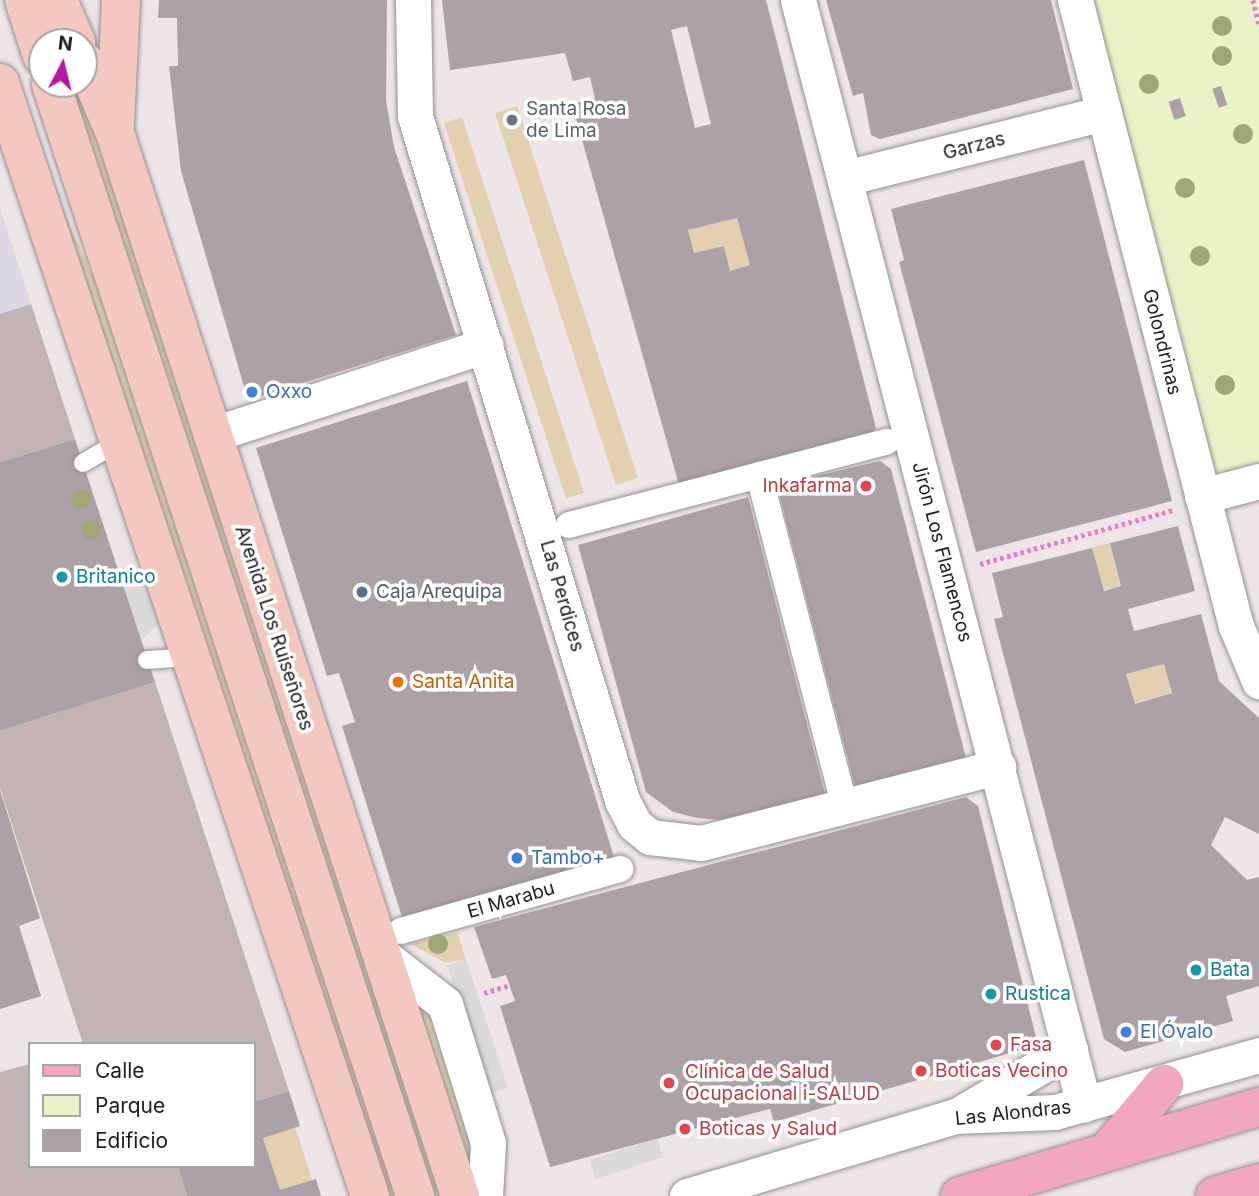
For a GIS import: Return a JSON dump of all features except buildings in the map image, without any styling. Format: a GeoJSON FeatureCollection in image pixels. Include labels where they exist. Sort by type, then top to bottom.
{"type":"FeatureCollection","features":[{"type":"Feature","properties":{"kind":"main road"},"geometry":{"type":"LineString","coordinates":[[24,0],[33,28]]}},
{"type":"Feature","properties":{"kind":"main road"},"geometry":{"type":"LineString","coordinates":[[58,0],[70,28]]}},
{"type":"Feature","properties":{"kind":"main road"},"geometry":{"type":"LineString","coordinates":[[115,133],[121,0]]}},
{"type":"Feature","properties":{"kind":"main road"},"geometry":{"type":"LineString","coordinates":[[0,65],[121,302]]}},
{"type":"Feature","properties":{"kind":"main road","name":"Avenida Los Ruiseñores"},"geometry":{"type":"LineString","coordinates":[[98,94],[115,133],[211,435],[391,942],[460,1196]]}},
{"type":"Feature","properties":{"kind":"main road"},"geometry":{"type":"LineString","coordinates":[[55,98],[415,1196]]}},
{"type":"Feature","properties":{"kind":"main road"},"geometry":{"type":"LineString","coordinates":[[4,107],[119,442],[370,1196]]}},
{"type":"Feature","properties":{"kind":"main road"},"geometry":{"type":"LineString","coordinates":[[1107,1153],[1164,1084]]}},
{"type":"Feature","properties":{"kind":"main road"},"geometry":{"type":"LineString","coordinates":[[960,1196],[1259,1107]]}},
{"type":"Feature","properties":{"kind":"main road"},"geometry":{"type":"LineString","coordinates":[[1215,1196],[1259,1183]]}},
{"type":"Feature","properties":{"kind":"street","name":"Las Perdices"},"geometry":{"type":"LineString","coordinates":[[413,0],[415,116],[621,800],[634,824],[650,837],[701,843],[998,767]]}},
{"type":"Feature","properties":{"kind":"street","name":"Jirón Los Flamencos"},"geometry":{"type":"LineString","coordinates":[[798,0],[1084,1105]]}},
{"type":"Feature","properties":{"kind":"street","name":"Golondrinas"},"geometry":{"type":"LineString","coordinates":[[1074,0],[1104,113],[1190,503],[1259,681]]}},
{"type":"Feature","properties":{"kind":"street","name":"Garzas"},"geometry":{"type":"LineString","coordinates":[[845,178],[1104,113]]}},
{"type":"Feature","properties":{"kind":"street"},"geometry":{"type":"LineString","coordinates":[[211,435],[486,345]]}},
{"type":"Feature","properties":{"kind":"street"},"geometry":{"type":"LineString","coordinates":[[569,525],[886,442]]}},
{"type":"Feature","properties":{"kind":"street"},"geometry":{"type":"LineString","coordinates":[[759,475],[841,792]]}},
{"type":"Feature","properties":{"kind":"street"},"geometry":{"type":"LineString","coordinates":[[1190,503],[1259,481]]}},
{"type":"Feature","properties":{"kind":"street","name":"El Marabu"},"geometry":{"type":"LineString","coordinates":[[391,942],[620,869]]}},
{"type":"Feature","properties":{"kind":"street"},"geometry":{"type":"LineString","coordinates":[[391,942],[445,1004],[488,1143],[508,1196]]}},
{"type":"Feature","properties":{"kind":"street"},"geometry":{"type":"LineString","coordinates":[[956,1116],[1070,1049]]}},
{"type":"Feature","properties":{"kind":"street","name":"Las Alondras"},"geometry":{"type":"LineString","coordinates":[[687,1196],[956,1116],[1055,1112],[1164,1084],[1259,1055]]}},
{"type":"Feature","properties":{"kind":"street"},"geometry":{"type":"LineString","coordinates":[[485,1196],[488,1143]]}},
{"type":"Feature","properties":{"kind":"lane"},"geometry":{"type":"LineString","coordinates":[[83,463],[119,442]]}},
{"type":"Feature","properties":{"kind":"lane"},"geometry":{"type":"LineString","coordinates":[[147,660],[190,657]]}},
{"type":"Feature","properties":{"kind":"path"},"geometry":{"type":"LineString","coordinates":[[1253,0],[1259,24]]}},
{"type":"Feature","properties":{"kind":"path"},"geometry":{"type":"LineString","coordinates":[[976,565],[1190,503]]}},
{"type":"Feature","properties":{"kind":"path"},"geometry":{"type":"LineString","coordinates":[[484,993],[510,985]]}},
{"type":"Feature","properties":{"kind":"shaded area"},"geometry":{"type":"Polygon","coordinates":[[[69,98],[82,98],[150,287],[443,1196],[435,1196],[69,98]]]}},
{"type":"Feature","properties":{"kind":"shaded area"},"geometry":{"type":"Polygon","coordinates":[[[517,106],[638,478],[616,485],[495,113],[517,106]]]}},
{"type":"Feature","properties":{"kind":"shaded area"},"geometry":{"type":"Polygon","coordinates":[[[462,117],[584,493],[566,499],[444,123],[462,117]]]}},
{"type":"Feature","properties":{"kind":"shaded area"},"geometry":{"type":"Polygon","coordinates":[[[36,151],[99,290],[397,1196],[388,1196],[36,151]]]}},
{"type":"Feature","properties":{"kind":"shaded area"},"geometry":{"type":"Polygon","coordinates":[[[0,208],[31,304],[0,314],[0,208]]]}},
{"type":"Feature","properties":{"kind":"shaded area"},"geometry":{"type":"Polygon","coordinates":[[[737,218],[750,265],[730,271],[724,246],[694,253],[688,230],[737,218]]]}},
{"type":"Feature","properties":{"kind":"shaded area"},"geometry":{"type":"Polygon","coordinates":[[[31,304],[75,439],[0,462],[0,314],[31,304]]]}},
{"type":"Feature","properties":{"kind":"shaded area"},"geometry":{"type":"Polygon","coordinates":[[[1110,543],[1121,586],[1102,590],[1092,548],[1110,543]]]}},
{"type":"Feature","properties":{"kind":"shaded area"},"geometry":{"type":"Polygon","coordinates":[[[145,571],[161,621],[141,640],[123,585],[145,571]]]}},
{"type":"Feature","properties":{"kind":"shaded area"},"geometry":{"type":"Polygon","coordinates":[[[1164,664],[1172,693],[1134,703],[1126,674],[1164,664]]]}},
{"type":"Feature","properties":{"kind":"shaded area"},"geometry":{"type":"Polygon","coordinates":[[[155,682],[289,1091],[256,1101],[256,1042],[82,1042],[0,788],[0,731],[155,682]]]}},
{"type":"Feature","properties":{"kind":"shaded area"},"geometry":{"type":"Polygon","coordinates":[[[457,932],[466,959],[446,963],[411,944],[457,932]]]}},
{"type":"Feature","properties":{"kind":"shaded area"},"geometry":{"type":"Polygon","coordinates":[[[466,959],[508,1087],[489,1094],[447,965],[466,959]]]}},
{"type":"Feature","properties":{"kind":"shaded area"},"geometry":{"type":"Polygon","coordinates":[[[413,1001],[430,1010],[473,1140],[469,1166],[413,1001]]]}},
{"type":"Feature","properties":{"kind":"shaded area"},"geometry":{"type":"Polygon","coordinates":[[[28,1065],[28,1168],[179,1168],[187,1196],[0,1196],[0,1072],[28,1065]]]}},
{"type":"Feature","properties":{"kind":"shaded area"},"geometry":{"type":"Polygon","coordinates":[[[295,1127],[312,1180],[280,1191],[263,1138],[295,1127]]]}},
{"type":"Feature","properties":{"kind":"shaded area"},"geometry":{"type":"Polygon","coordinates":[[[657,1138],[663,1157],[596,1179],[589,1160],[657,1138]]]}},
{"type":"Feature","properties":{"kind":"green space"},"geometry":{"type":"Polygon","coordinates":[[[1087,0],[1259,0],[1259,469],[1227,478],[1208,465],[1087,0]]]}},
{"type":"Feature","properties":{"kind":"place","name":"Santa Rosa de Lima"},"geometry":{"type":"Point","coordinates":[512,120]}},
{"type":"Feature","properties":{"kind":"place","name":"Oxxo"},"geometry":{"type":"Point","coordinates":[252,392]}},
{"type":"Feature","properties":{"kind":"place","name":"Inkafarma"},"geometry":{"type":"Point","coordinates":[866,486]}},
{"type":"Feature","properties":{"kind":"place","name":"Britanico"},"geometry":{"type":"Point","coordinates":[62,577]}},
{"type":"Feature","properties":{"kind":"place","name":"Caja Arequipa"},"geometry":{"type":"Point","coordinates":[362,592]}},
{"type":"Feature","properties":{"kind":"place","name":"Santa Anita"},"geometry":{"type":"Point","coordinates":[398,682]}},
{"type":"Feature","properties":{"kind":"place","name":"Tambo+"},"geometry":{"type":"Point","coordinates":[517,858]}},
{"type":"Feature","properties":{"kind":"place","name":"Bata"},"geometry":{"type":"Point","coordinates":[1196,970]}},
{"type":"Feature","properties":{"kind":"place","name":"Rustica"},"geometry":{"type":"Point","coordinates":[991,994]}},
{"type":"Feature","properties":{"kind":"place","name":"El Óvalo"},"geometry":{"type":"Point","coordinates":[1126,1032]}},
{"type":"Feature","properties":{"kind":"place","name":"Fasa"},"geometry":{"type":"Point","coordinates":[996,1045]}},
{"type":"Feature","properties":{"kind":"place","name":"Boticas Vecino"},"geometry":{"type":"Point","coordinates":[921,1071]}},
{"type":"Feature","properties":{"kind":"place","name":"Clínica de Salud Ocupacional i-SALUD"},"geometry":{"type":"Point","coordinates":[669,1083]}},
{"type":"Feature","properties":{"kind":"place","name":"Boticas y Salud"},"geometry":{"type":"Point","coordinates":[685,1129]}}]}
